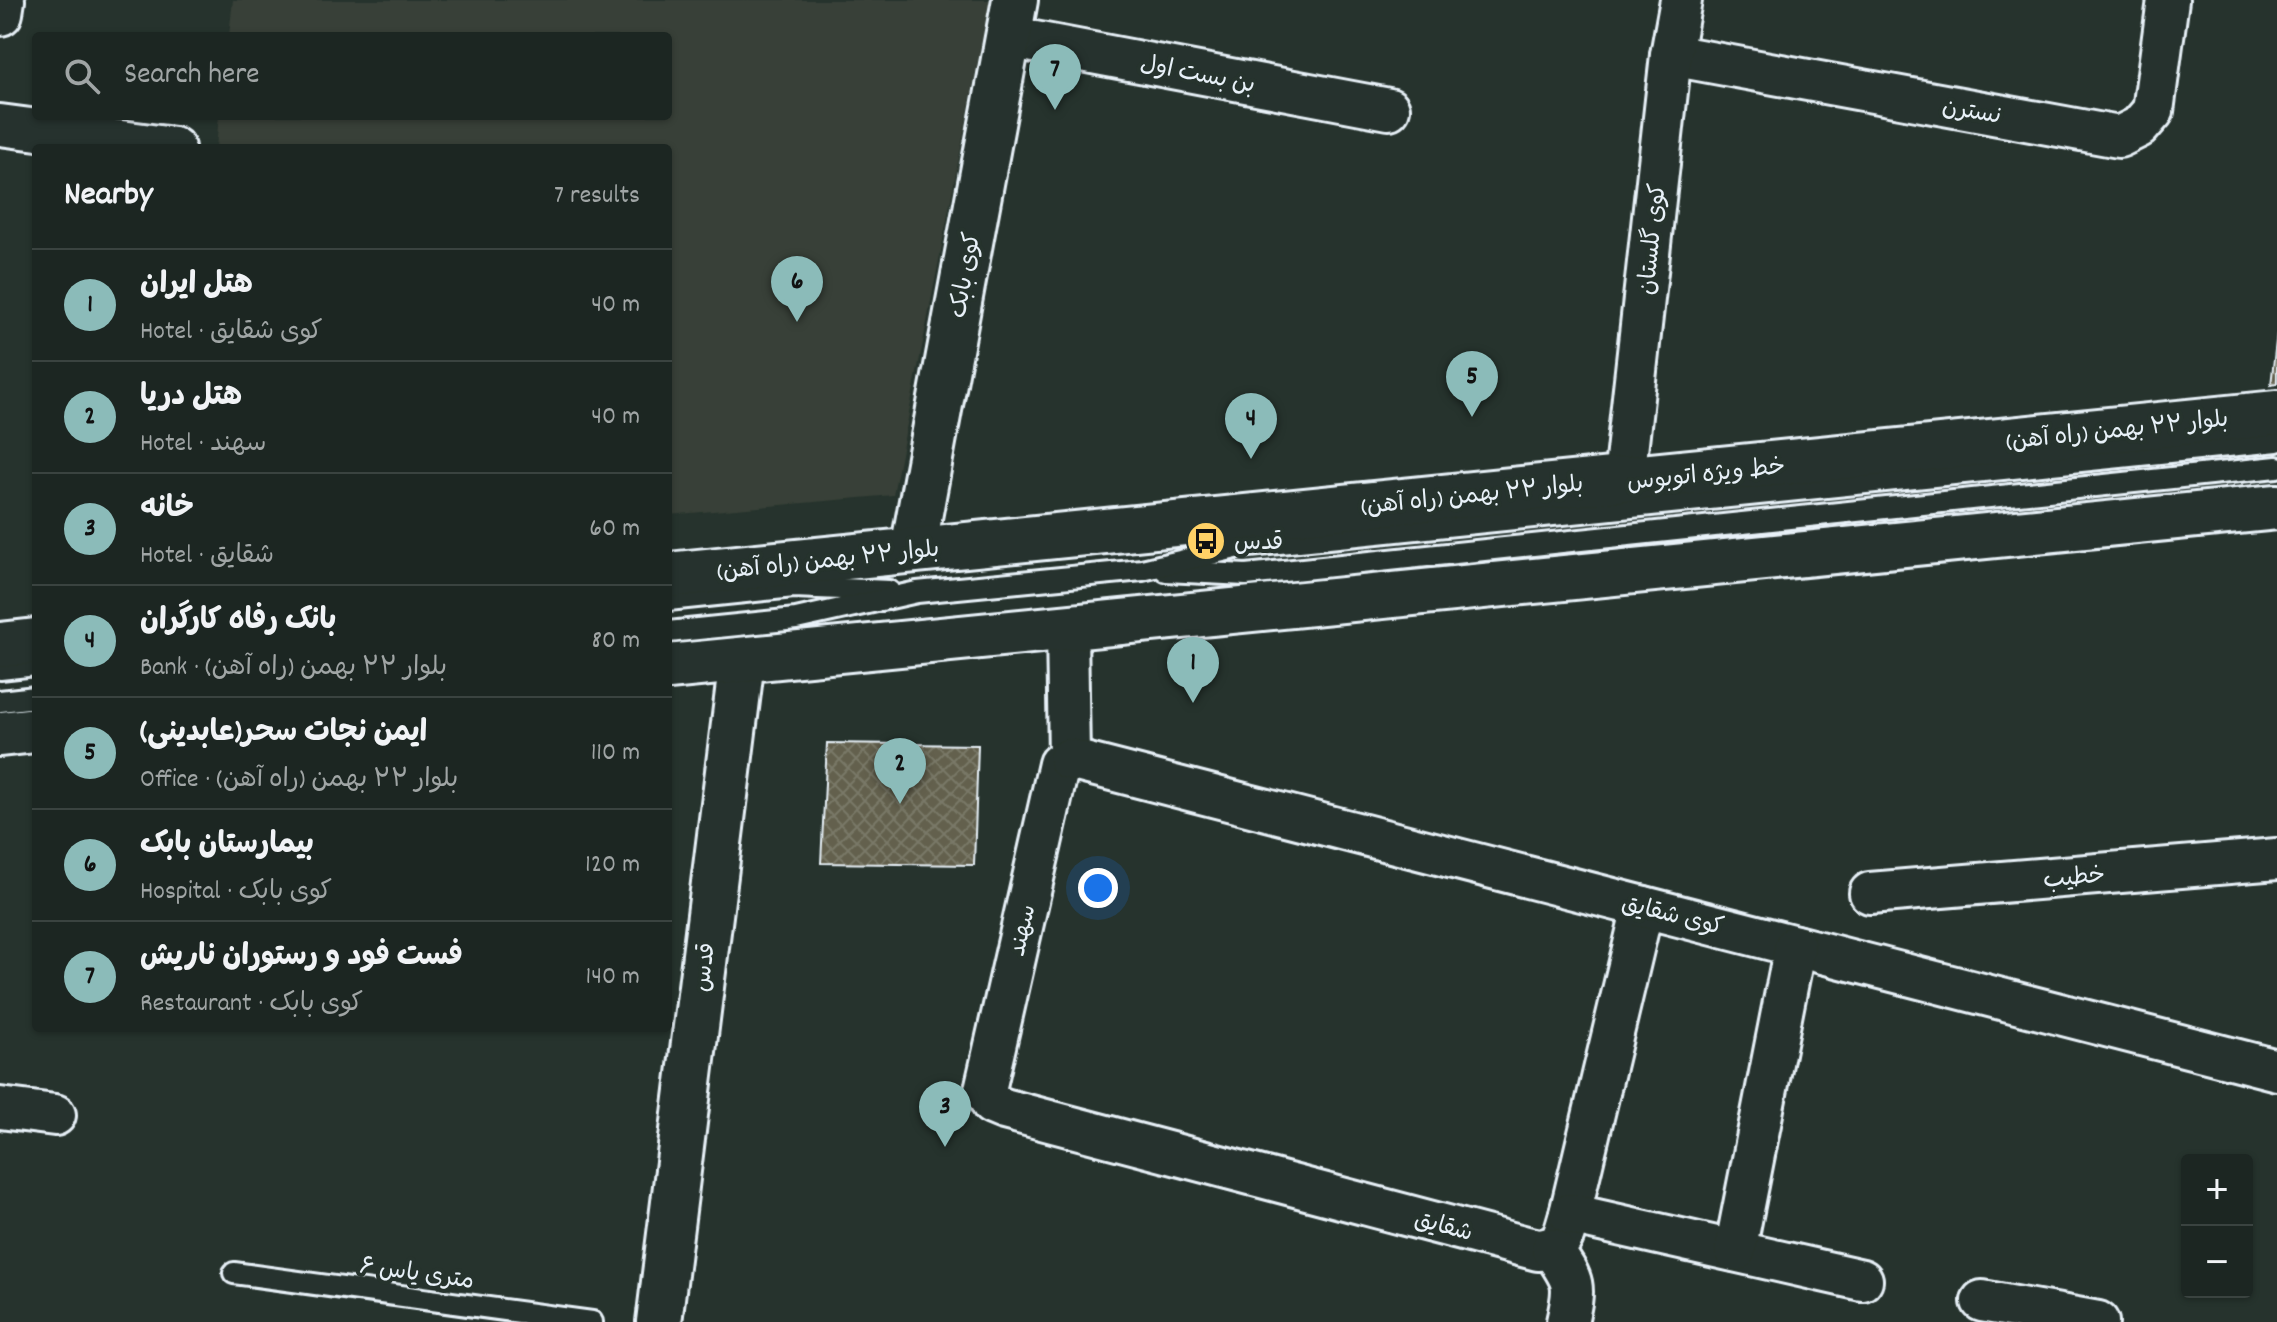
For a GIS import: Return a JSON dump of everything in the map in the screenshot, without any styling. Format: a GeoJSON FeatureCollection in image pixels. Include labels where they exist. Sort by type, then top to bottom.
{"type":"FeatureCollection","features":[{"type":"Feature","properties":{"kind":"main road"},"geometry":{"type":"LineString","coordinates":[[0,13],[2,0]]}},
{"type":"Feature","properties":{"kind":"main road","name":"کوی بابک"},"geometry":{"type":"LineString","coordinates":[[915,571],[1011,18]]}},
{"type":"Feature","properties":{"kind":"main road","name":"بلوار ۲۲ بهمن (راه آهن)"},"geometry":{"type":"LineString","coordinates":[[672,575],[915,571],[1624,479],[2277,413]]}},
{"type":"Feature","properties":{"kind":"main road"},"geometry":{"type":"LineString","coordinates":[[672,667],[2277,507]]}},
{"type":"Feature","properties":{"kind":"main road"},"geometry":{"type":"LineString","coordinates":[[0,645],[32,641]]}},
{"type":"Feature","properties":{"kind":"main road","name":"قدس"},"geometry":{"type":"LineString","coordinates":[[659,1322],[742,660]]}},
{"type":"Feature","properties":{"kind":"main road"},"geometry":{"type":"LineString","coordinates":[[0,734],[32,730]]}},
{"type":"Feature","properties":{"kind":"street","name":"کوی گلستان"},"geometry":{"type":"LineString","coordinates":[[1624,479],[1671,55],[1681,0]]}},
{"type":"Feature","properties":{"kind":"street","name":"نسترن"},"geometry":{"type":"LineString","coordinates":[[1671,55],[2119,137],[2139,127],[2153,111],[2168,0]]}},
{"type":"Feature","properties":{"kind":"street","name":"بن بست اول"},"geometry":{"type":"LineString","coordinates":[[1011,18],[1389,109]]}},
{"type":"Feature","properties":{"kind":"street"},"geometry":{"type":"LineString","coordinates":[[0,125],[144,144]]}},
{"type":"Feature","properties":{"kind":"street"},"geometry":{"type":"LineString","coordinates":[[1067,629],[1069,759]]}},
{"type":"Feature","properties":{"kind":"street","name":"کوی شقایق"},"geometry":{"type":"LineString","coordinates":[[1069,759],[2277,1070]]}},
{"type":"Feature","properties":{"kind":"street","name":"سهند"},"geometry":{"type":"LineString","coordinates":[[992,1104],[985,1090],[1059,764],[1069,759]]}},
{"type":"Feature","properties":{"kind":"street","name":"خطیب"},"geometry":{"type":"LineString","coordinates":[[1870,893],[2277,859]]}},
{"type":"Feature","properties":{"kind":"street"},"geometry":{"type":"LineString","coordinates":[[1567,1322],[1573,1285],[1552,1249],[1561,1241],[1570,1214],[1643,907]]}},
{"type":"Feature","properties":{"kind":"street"},"geometry":{"type":"LineString","coordinates":[[1735,1251],[1795,946]]}},
{"type":"Feature","properties":{"kind":"street","name":"شقایق"},"geometry":{"type":"LineString","coordinates":[[992,1104],[1538,1250],[1552,1249]]}},
{"type":"Feature","properties":{"kind":"street"},"geometry":{"type":"LineString","coordinates":[[0,1108],[55,1115]]}},
{"type":"Feature","properties":{"kind":"street"},"geometry":{"type":"LineString","coordinates":[[1570,1214],[1862,1280]]}},
{"type":"Feature","properties":{"kind":"street"},"geometry":{"type":"LineString","coordinates":[[1982,1301],[2098,1322]]}},
{"type":"Feature","properties":{"kind":"lane","name":"خط ویژه اتوبوس"},"geometry":{"type":"LineString","coordinates":[[1142,570],[1240,547],[2277,441]]}},
{"type":"Feature","properties":{"kind":"lane","name":"خط ویژه اتوبوس"},"geometry":{"type":"LineString","coordinates":[[672,600],[915,571],[1142,570],[1246,575],[2277,467]]}},
{"type":"Feature","properties":{"kind":"lane","name":"خط ویژه اتوبوس"},"geometry":{"type":"LineString","coordinates":[[672,632],[796,619],[915,571]]}},
{"type":"Feature","properties":{"kind":"lane"},"geometry":{"type":"LineString","coordinates":[[0,669],[32,665]]}},
{"type":"Feature","properties":{"kind":"lane"},"geometry":{"type":"LineString","coordinates":[[0,701],[32,697]]}},
{"type":"Feature","properties":{"kind":"lane","name":"۶ متری یاس"},"geometry":{"type":"LineString","coordinates":[[234,1273],[592,1322]]}},
{"type":"Feature","properties":{"kind":"shaded area"},"geometry":{"type":"Polygon","coordinates":[[[233,0],[990,0],[893,495],[672,515],[672,144],[216,144],[219,120],[672,120],[672,32],[229,32],[233,0]]]}},
{"type":"Feature","properties":{"kind":"building"},"geometry":{"type":"Polygon","coordinates":[[[2277,332],[2277,384],[2271,385],[2277,332]]]}},
{"type":"Feature","properties":{"kind":"building"},"geometry":{"type":"Polygon","coordinates":[[[827,743],[978,745],[974,865],[821,863],[827,743]]]}},
{"type":"Feature","properties":{"kind":"place","name":"فست فود و رستوران ناریش"},"geometry":{"type":"Point","coordinates":[1055,110]}},
{"type":"Feature","properties":{"kind":"place","name":"بیمارستان بابک"},"geometry":{"type":"Point","coordinates":[797,322]}},
{"type":"Feature","properties":{"kind":"place","name":"ایمن نجات سحر(عابدینی)"},"geometry":{"type":"Point","coordinates":[1472,417]}},
{"type":"Feature","properties":{"kind":"place","name":"بانک رفاه کارگران"},"geometry":{"type":"Point","coordinates":[1251,459]}},
{"type":"Feature","properties":{"kind":"place","name":"قدس"},"geometry":{"type":"Point","coordinates":[1206,541]}},
{"type":"Feature","properties":{"kind":"place","name":"هتل ایران"},"geometry":{"type":"Point","coordinates":[1193,703]}},
{"type":"Feature","properties":{"kind":"place","name":"هتل دریا"},"geometry":{"type":"Point","coordinates":[900,804]}},
{"type":"Feature","properties":{"kind":"place","name":"خانه"},"geometry":{"type":"Point","coordinates":[945,1147]}}]}
